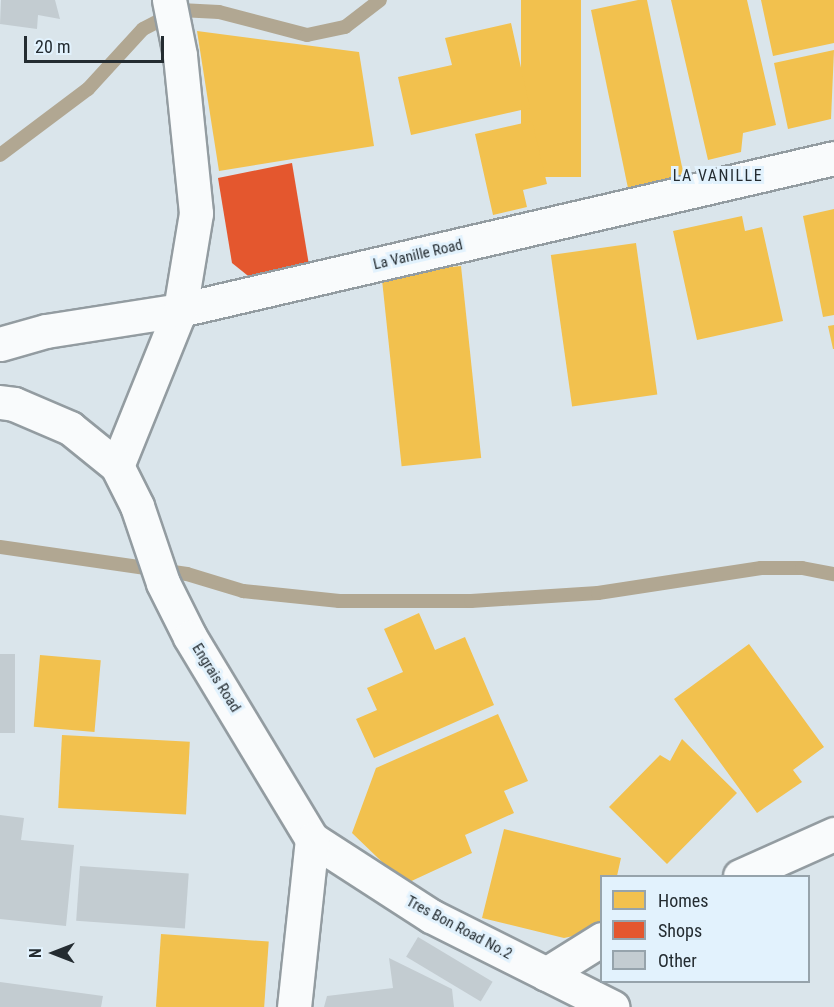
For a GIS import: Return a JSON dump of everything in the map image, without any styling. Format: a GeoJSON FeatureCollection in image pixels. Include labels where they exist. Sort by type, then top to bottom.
{"type":"FeatureCollection","features":[{"type":"Feature","properties":{"kind":"street"},"geometry":{"type":"LineString","coordinates":[[117,466],[180,310],[196,213],[180,55],[169,0]]}},
{"type":"Feature","properties":{"kind":"street","name":"La Vanille Road"},"geometry":{"type":"LineString","coordinates":[[0,344],[46,332],[180,310],[834,158]]}},
{"type":"Feature","properties":{"kind":"street","name":"Engrais Road"},"geometry":{"type":"LineString","coordinates":[[7,403],[70,428],[117,466],[137,506],[163,583],[312,839]]}},
{"type":"Feature","properties":{"kind":"street"},"geometry":{"type":"LineString","coordinates":[[742,875],[834,834]]}},
{"type":"Feature","properties":{"kind":"street"},"geometry":{"type":"LineString","coordinates":[[294,1007],[312,839]]}},
{"type":"Feature","properties":{"kind":"street","name":"Tres Bon Road No.2"},"geometry":{"type":"LineString","coordinates":[[312,839],[431,916],[613,1007]]}},
{"type":"Feature","properties":{"kind":"street"},"geometry":{"type":"LineString","coordinates":[[546,974],[600,940]]}},
{"type":"Feature","properties":{"kind":"building: Homes"},"geometry":{"type":"Polygon","coordinates":[[[521,0],[581,0],[581,177],[521,177],[521,0]]]}},
{"type":"Feature","properties":{"kind":"building: Homes"},"geometry":{"type":"Polygon","coordinates":[[[647,0],[685,181],[629,193],[591,10],[647,0]]]}},
{"type":"Feature","properties":{"kind":"building: Homes"},"geometry":{"type":"Polygon","coordinates":[[[671,0],[747,0],[776,125],[743,133],[741,152],[708,160],[671,0]]]}},
{"type":"Feature","properties":{"kind":"building: Homes"},"geometry":{"type":"Polygon","coordinates":[[[761,0],[834,0],[834,43],[773,56],[761,0]]]}},
{"type":"Feature","properties":{"kind":"building: Homes"},"geometry":{"type":"Polygon","coordinates":[[[511,23],[530,108],[411,135],[398,77],[452,65],[445,38],[511,23]]]}},
{"type":"Feature","properties":{"kind":"building: Homes"},"geometry":{"type":"Polygon","coordinates":[[[197,31],[359,52],[374,146],[219,171],[197,31]]]}},
{"type":"Feature","properties":{"kind":"building: Homes"},"geometry":{"type":"Polygon","coordinates":[[[834,50],[831,119],[788,129],[774,63],[834,50]]]}},
{"type":"Feature","properties":{"kind":"building: Homes"},"geometry":{"type":"Polygon","coordinates":[[[532,121],[547,184],[523,190],[527,207],[493,215],[475,134],[532,121]]]}},
{"type":"Feature","properties":{"kind":"building: Homes"},"geometry":{"type":"Polygon","coordinates":[[[834,209],[834,315],[823,317],[803,216],[834,209]]]}},
{"type":"Feature","properties":{"kind":"building: Homes"},"geometry":{"type":"Polygon","coordinates":[[[742,216],[745,231],[762,227],[783,321],[697,340],[673,231],[742,216]]]}},
{"type":"Feature","properties":{"kind":"building: Homes"},"geometry":{"type":"Polygon","coordinates":[[[636,243],[657,395],[572,406],[551,255],[636,243]]]}},
{"type":"Feature","properties":{"kind":"building: Homes"},"geometry":{"type":"Polygon","coordinates":[[[461,266],[481,458],[402,466],[381,274],[461,266]]]}},
{"type":"Feature","properties":{"kind":"building: Homes"},"geometry":{"type":"Polygon","coordinates":[[[834,325],[834,349],[833,349],[828,326],[834,325]]]}},
{"type":"Feature","properties":{"kind":"building: Homes"},"geometry":{"type":"Polygon","coordinates":[[[419,613],[435,650],[465,637],[494,705],[374,758],[356,719],[377,710],[367,688],[403,672],[384,629],[419,613]]]}},
{"type":"Feature","properties":{"kind":"building: Homes"},"geometry":{"type":"Polygon","coordinates":[[[749,644],[824,747],[793,770],[802,782],[757,813],[674,699],[749,644]]]}},
{"type":"Feature","properties":{"kind":"building: Homes"},"geometry":{"type":"Polygon","coordinates":[[[40,655],[101,660],[94,732],[34,727],[40,655]]]}},
{"type":"Feature","properties":{"kind":"building: Homes"},"geometry":{"type":"Polygon","coordinates":[[[498,714],[528,781],[504,791],[514,813],[465,835],[472,853],[405,884],[352,833],[376,768],[498,714]]]}},
{"type":"Feature","properties":{"kind":"building: Homes"},"geometry":{"type":"Polygon","coordinates":[[[62,735],[190,742],[186,815],[58,808],[62,735]]]}},
{"type":"Feature","properties":{"kind":"building: Homes"},"geometry":{"type":"Polygon","coordinates":[[[682,739],[737,793],[667,864],[609,807],[660,755],[670,761],[682,739]]]}},
{"type":"Feature","properties":{"kind":"building: Homes"},"geometry":{"type":"Polygon","coordinates":[[[504,829],[621,858],[617,875],[600,875],[600,930],[564,938],[482,918],[504,829]]]}},
{"type":"Feature","properties":{"kind":"building: Homes"},"geometry":{"type":"Polygon","coordinates":[[[161,934],[269,942],[264,1007],[156,1007],[161,934]]]}},
{"type":"Feature","properties":{"kind":"building: Shops"},"geometry":{"type":"Polygon","coordinates":[[[292,163],[310,271],[257,283],[232,263],[218,178],[292,163]]]}},
{"type":"Feature","properties":{"kind":"building: Other"},"geometry":{"type":"Polygon","coordinates":[[[1,0],[55,0],[60,19],[38,15],[37,29],[0,24],[1,0]]]}},
{"type":"Feature","properties":{"kind":"building: Other"},"geometry":{"type":"Polygon","coordinates":[[[0,654],[15,654],[15,733],[0,733],[0,654]]]}},
{"type":"Feature","properties":{"kind":"building: Other"},"geometry":{"type":"Polygon","coordinates":[[[0,815],[24,818],[21,840],[74,845],[66,926],[0,919],[0,815]]]}},
{"type":"Feature","properties":{"kind":"building: Other"},"geometry":{"type":"Polygon","coordinates":[[[80,866],[189,874],[185,928],[76,921],[80,866]]]}},
{"type":"Feature","properties":{"kind":"building: Other"},"geometry":{"type":"Polygon","coordinates":[[[418,937],[493,982],[481,1002],[406,957],[418,937]]]}},
{"type":"Feature","properties":{"kind":"building: Other"},"geometry":{"type":"Polygon","coordinates":[[[389,958],[452,989],[454,1007],[324,1007],[327,996],[393,988],[389,958]]]}},
{"type":"Feature","properties":{"kind":"building: Other"},"geometry":{"type":"Polygon","coordinates":[[[0,982],[103,996],[101,1007],[0,1007],[0,982]]]}},
{"type":"Feature","properties":{"kind":"waterway"},"geometry":{"type":"LineString","coordinates":[[0,155],[88,89],[143,29],[180,10],[219,12],[307,35],[345,27],[380,0]]}},
{"type":"Feature","properties":{"kind":"waterway"},"geometry":{"type":"LineString","coordinates":[[0,547],[187,574],[243,591],[339,601],[471,601],[598,593],[761,568],[802,568],[834,574]]}},
{"type":"Feature","properties":{"kind":"district","name":"LA VANILLE"},"geometry":{"type":"Point","coordinates":[718,176]}}]}
